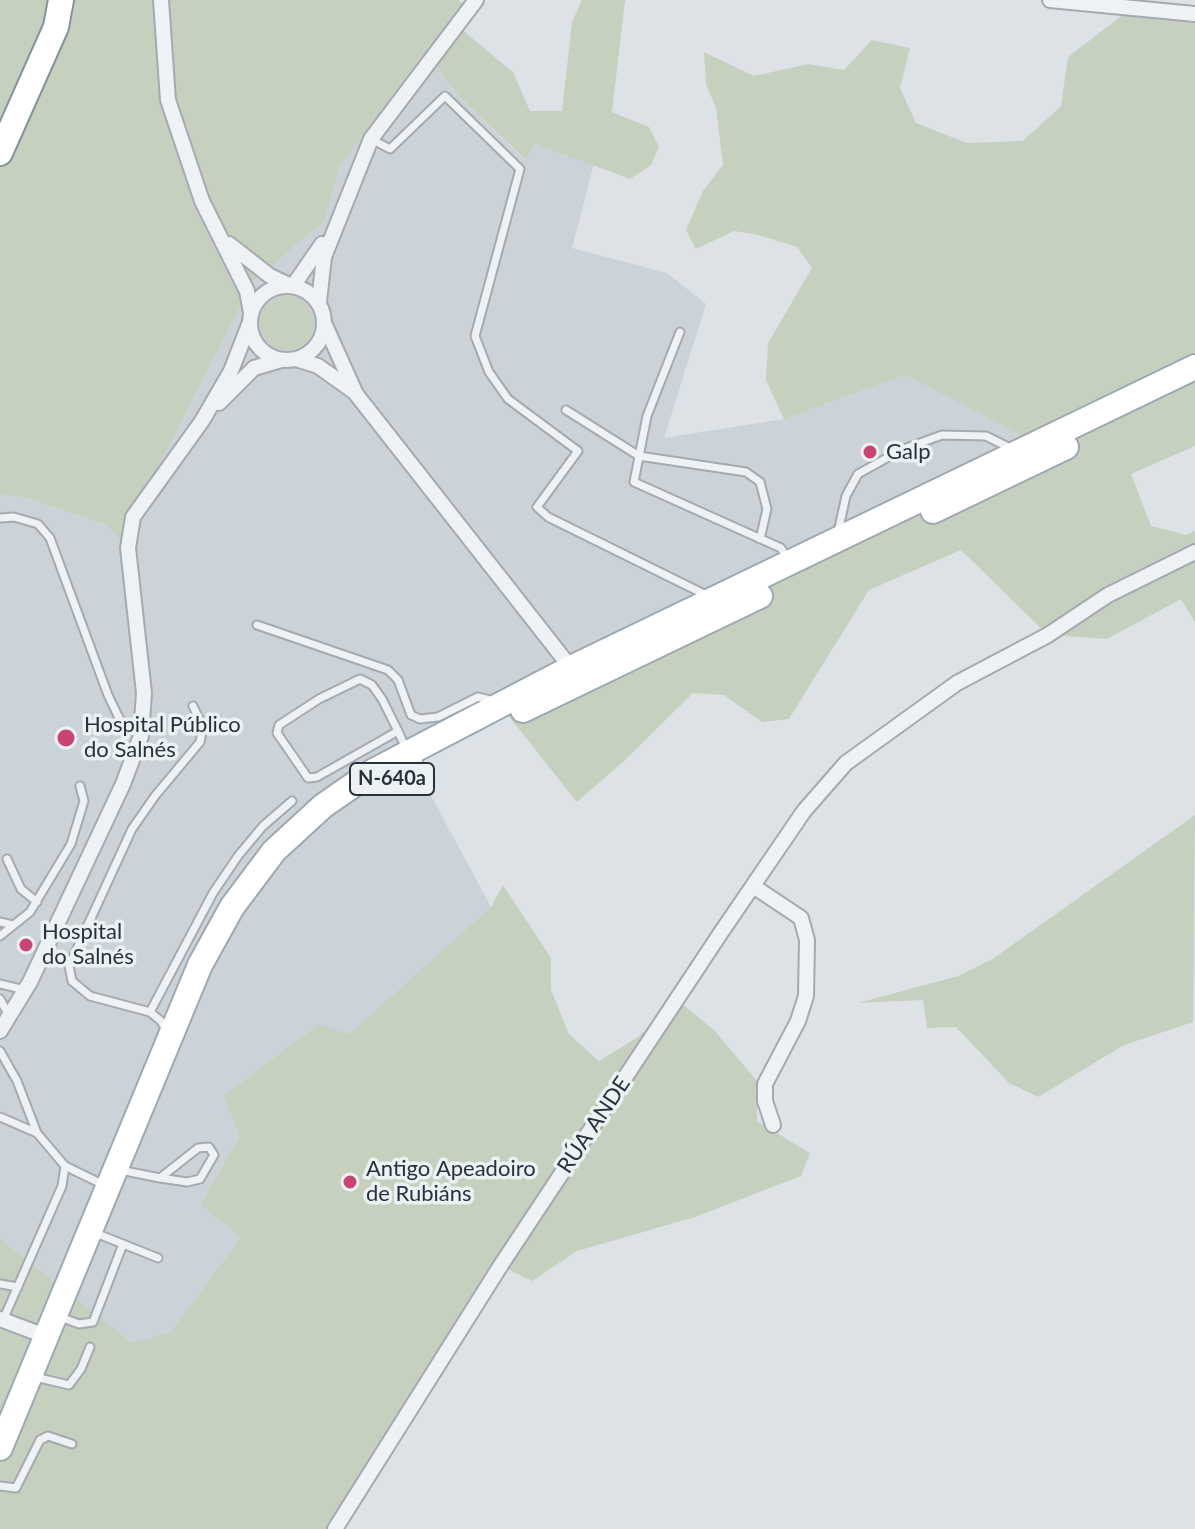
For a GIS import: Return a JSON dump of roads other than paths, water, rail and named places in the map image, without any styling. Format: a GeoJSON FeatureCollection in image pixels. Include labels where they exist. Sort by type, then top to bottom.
{"type":"FeatureCollection","features":[{"type":"Feature","properties":{"kind":"main road"},"geometry":{"type":"LineString","coordinates":[[0,153],[56,27],[61,0]]}},
{"type":"Feature","properties":{"kind":"main road","name":"N-640a"},"geometry":{"type":"LineString","coordinates":[[0,1448],[207,954],[232,907],[274,851],[323,806],[403,742],[499,704],[571,668],[711,610],[790,563],[1195,367]]}},
{"type":"Feature","properties":{"kind":"main road","name":"N-640a"},"geometry":{"type":"LineString","coordinates":[[169,1046],[208,969],[251,902],[285,860],[378,786],[711,610],[1195,384]]}},
{"type":"Feature","properties":{"kind":"street"},"geometry":{"type":"LineString","coordinates":[[161,0],[168,100],[202,201],[247,291],[251,333],[262,351],[318,366],[356,394]]}},
{"type":"Feature","properties":{"kind":"street"},"geometry":{"type":"LineString","coordinates":[[378,786],[448,737],[563,682],[571,668],[356,394],[325,325],[319,302],[324,257],[371,139],[415,76],[476,0]]}},
{"type":"Feature","properties":{"kind":"street"},"geometry":{"type":"LineString","coordinates":[[1050,0],[1195,14]]}},
{"type":"Feature","properties":{"kind":"street"},"geometry":{"type":"LineString","coordinates":[[0,1031],[25,990],[123,784],[141,736],[144,693],[128,548],[133,517],[202,421],[231,371],[250,318],[265,292],[291,285],[343,209]]}},
{"type":"Feature","properties":{"kind":"street"},"geometry":{"type":"LineString","coordinates":[[220,235],[270,276],[303,289],[319,302]]}},
{"type":"Feature","properties":{"kind":"street"},"geometry":{"type":"LineString","coordinates":[[202,421],[254,368],[289,359],[319,343],[325,325]]}},
{"type":"Feature","properties":{"kind":"street","name":"RÚA ANDE"},"geometry":{"type":"LineString","coordinates":[[335,1529],[501,1265],[753,886],[804,811],[846,763],[957,683],[1048,635],[1108,595],[1195,552]]}},
{"type":"Feature","properties":{"kind":"street"},"geometry":{"type":"LineString","coordinates":[[753,886],[801,918],[807,940],[806,996],[793,1032],[765,1084],[765,1101],[773,1125]]}},
{"type":"Feature","properties":{"kind":"street"},"geometry":{"type":"LineString","coordinates":[[2,1319],[52,1326]]}},
{"type":"Feature","properties":{"kind":"lane"},"geometry":{"type":"LineString","coordinates":[[371,139],[390,149],[445,96],[520,169],[475,336],[489,372],[508,399],[578,451],[537,507],[548,517],[711,610]]}},
{"type":"Feature","properties":{"kind":"lane"},"geometry":{"type":"LineString","coordinates":[[680,332],[647,416],[634,482],[781,548],[790,563]]}},
{"type":"Feature","properties":{"kind":"lane"},"geometry":{"type":"LineString","coordinates":[[566,410],[639,456],[746,472],[760,482],[767,509],[760,539]]}},
{"type":"Feature","properties":{"kind":"lane"},"geometry":{"type":"LineString","coordinates":[[836,540],[846,496],[858,474],[901,450],[942,435],[986,436],[1018,451]]}},
{"type":"Feature","properties":{"kind":"lane"},"geometry":{"type":"LineString","coordinates":[[0,518],[14,517],[38,524],[50,538],[108,695],[120,720],[141,736]]}},
{"type":"Feature","properties":{"kind":"lane"},"geometry":{"type":"LineString","coordinates":[[257,625],[388,670],[398,680],[411,715],[420,719],[438,717],[478,697],[499,704]]}},
{"type":"Feature","properties":{"kind":"lane"},"geometry":{"type":"LineString","coordinates":[[360,679],[372,685],[382,699],[403,742],[308,778],[277,733],[279,725],[319,699],[360,679]]}},
{"type":"Feature","properties":{"kind":"lane"},"geometry":{"type":"LineString","coordinates":[[169,1046],[161,1021],[150,1012],[90,996],[72,981],[69,966],[132,829],[200,742],[203,727],[193,706]]}},
{"type":"Feature","properties":{"kind":"lane"},"geometry":{"type":"LineString","coordinates":[[0,936],[30,912],[71,844],[84,801],[80,786]]}},
{"type":"Feature","properties":{"kind":"lane"},"geometry":{"type":"LineString","coordinates":[[150,1012],[213,893],[263,826],[292,801]]}},
{"type":"Feature","properties":{"kind":"lane"},"geometry":{"type":"LineString","coordinates":[[7,859],[21,889],[37,902]]}},
{"type":"Feature","properties":{"kind":"lane"},"geometry":{"type":"LineString","coordinates":[[0,922],[13,925]]}},
{"type":"Feature","properties":{"kind":"lane"},"geometry":{"type":"LineString","coordinates":[[0,984],[25,990]]}},
{"type":"Feature","properties":{"kind":"lane"},"geometry":{"type":"LineString","coordinates":[[0,999],[9,1016]]}},
{"type":"Feature","properties":{"kind":"lane"},"geometry":{"type":"LineString","coordinates":[[0,1051],[37,1133],[65,1166],[114,1178],[160,1178],[187,1182],[200,1179],[214,1155],[209,1147],[198,1148],[160,1178]]}},
{"type":"Feature","properties":{"kind":"lane"},"geometry":{"type":"LineString","coordinates":[[0,1074],[10,1068]]}},
{"type":"Feature","properties":{"kind":"lane"},"geometry":{"type":"LineString","coordinates":[[0,1117],[37,1133]]}},
{"type":"Feature","properties":{"kind":"lane"},"geometry":{"type":"LineString","coordinates":[[2,1319],[62,1186],[65,1166]]}},
{"type":"Feature","properties":{"kind":"lane"},"geometry":{"type":"LineString","coordinates":[[92,1232],[158,1258]]}},
{"type":"Feature","properties":{"kind":"lane"},"geometry":{"type":"LineString","coordinates":[[52,1326],[93,1322],[123,1244]]}},
{"type":"Feature","properties":{"kind":"lane"},"geometry":{"type":"LineString","coordinates":[[0,1284],[18,1287]]}},
{"type":"Feature","properties":{"kind":"lane"},"geometry":{"type":"LineString","coordinates":[[31,1376],[69,1385],[81,1369],[90,1347]]}},
{"type":"Feature","properties":{"kind":"lane"},"geometry":{"type":"LineString","coordinates":[[0,1486],[16,1488],[40,1440],[48,1436],[72,1444]]}},
{"type":"Feature","properties":{"kind":"place","name":"Galp"},"geometry":{"type":"Point","coordinates":[870,452]}},
{"type":"Feature","properties":{"kind":"place","name":"Hospital Público do Salnés"},"geometry":{"type":"Point","coordinates":[66,738]}},
{"type":"Feature","properties":{"kind":"place","name":"Hospital do Salnés"},"geometry":{"type":"Point","coordinates":[26,945]}},
{"type":"Feature","properties":{"kind":"place","name":"Antigo Apeadoiro de Rubiáns"},"geometry":{"type":"Point","coordinates":[350,1182]}}]}
